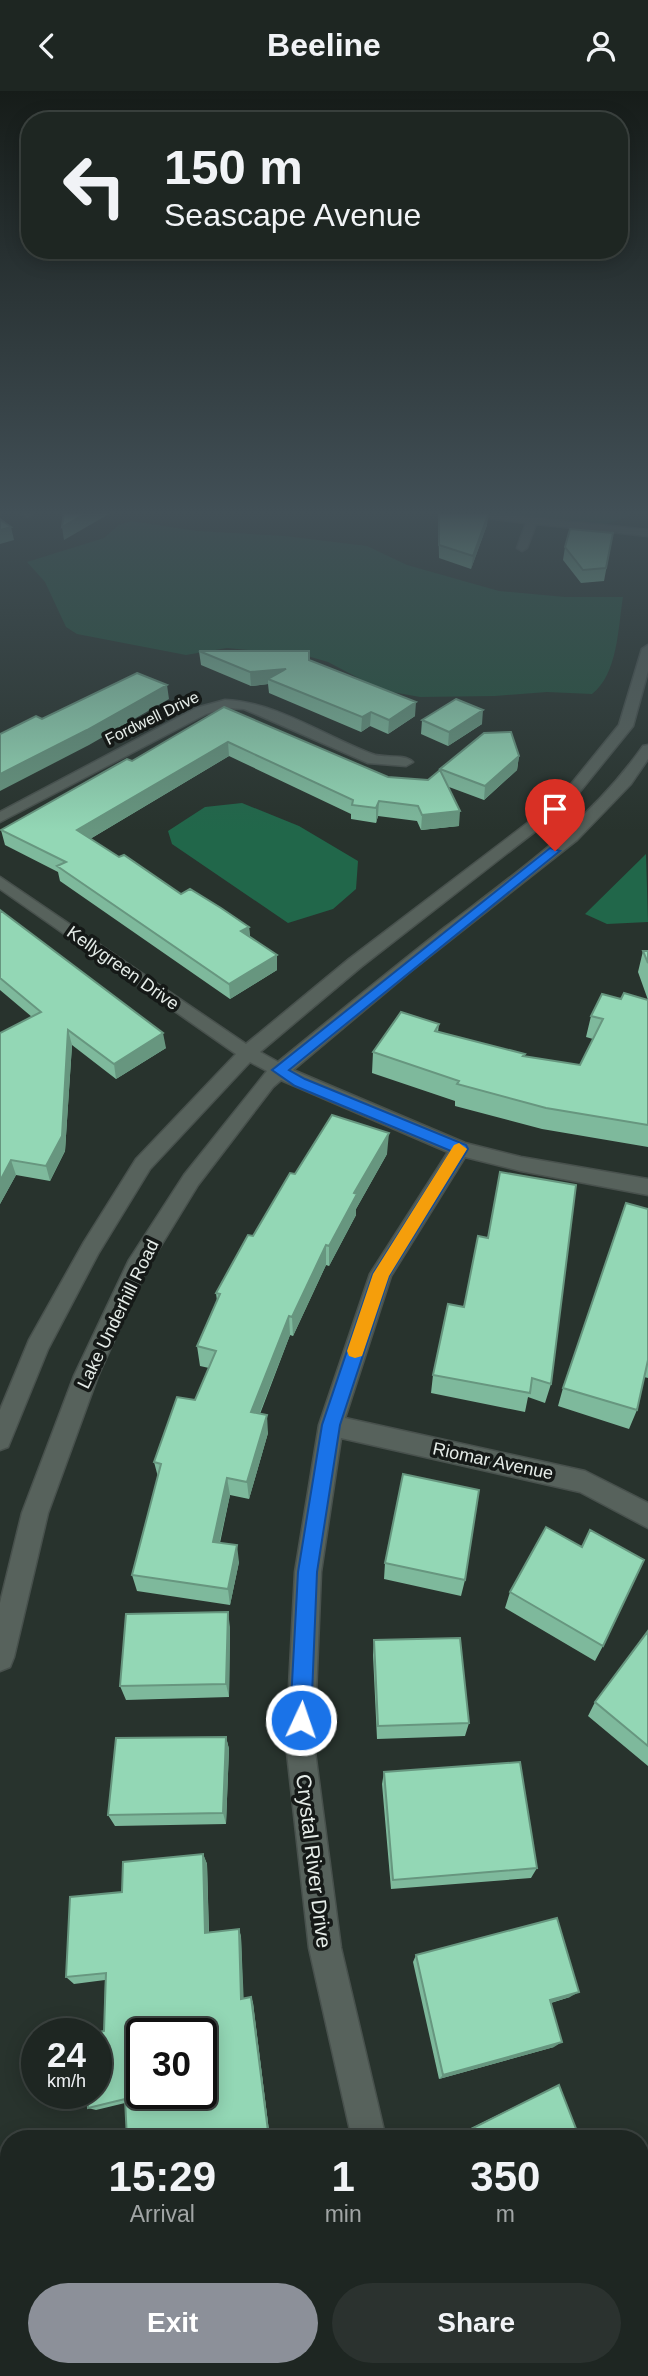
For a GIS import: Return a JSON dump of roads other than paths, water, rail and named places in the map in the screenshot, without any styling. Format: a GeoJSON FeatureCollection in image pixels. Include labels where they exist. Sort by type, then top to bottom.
{"type":"FeatureCollection","features":[{"type":"Feature","properties":{"kind":"street"},"geometry":{"type":"LineString","coordinates":[[0,1439],[37,1347],[91,1248],[143,1164],[248,1052],[355,963],[564,802],[626,726],[635,703],[648,649]]}},
{"type":"Feature","properties":{"kind":"street","name":"Fordwell Drive"},"geometry":{"type":"LineString","coordinates":[[0,818],[168,727],[201,711],[225,704],[246,705],[373,760],[406,762]]}},
{"type":"Feature","properties":{"kind":"street"},"geometry":{"type":"LineString","coordinates":[[619,736],[648,743]]}},
{"type":"Feature","properties":{"kind":"street","name":"Lake Underhill Road"},"geometry":{"type":"LineString","coordinates":[[0,1657],[35,1513],[86,1376],[131,1279],[191,1180],[266,1082],[395,975],[572,837],[626,781],[648,749]]}},
{"type":"Feature","properties":{"kind":"street","name":"Kellygreen Drive"},"geometry":{"type":"LineString","coordinates":[[0,882],[227,1041],[300,1082],[460,1149],[521,1164],[648,1187]]}},
{"type":"Feature","properties":{"kind":"street","name":"Crystal River Drive"},"geometry":{"type":"LineString","coordinates":[[367,2130],[325,1948],[300,1744],[308,1572],[331,1425],[381,1274],[460,1149]]}},
{"type":"Feature","properties":{"kind":"street","name":"Riomar Avenue"},"geometry":{"type":"LineString","coordinates":[[331,1425],[585,1482],[648,1516]]}}]}
